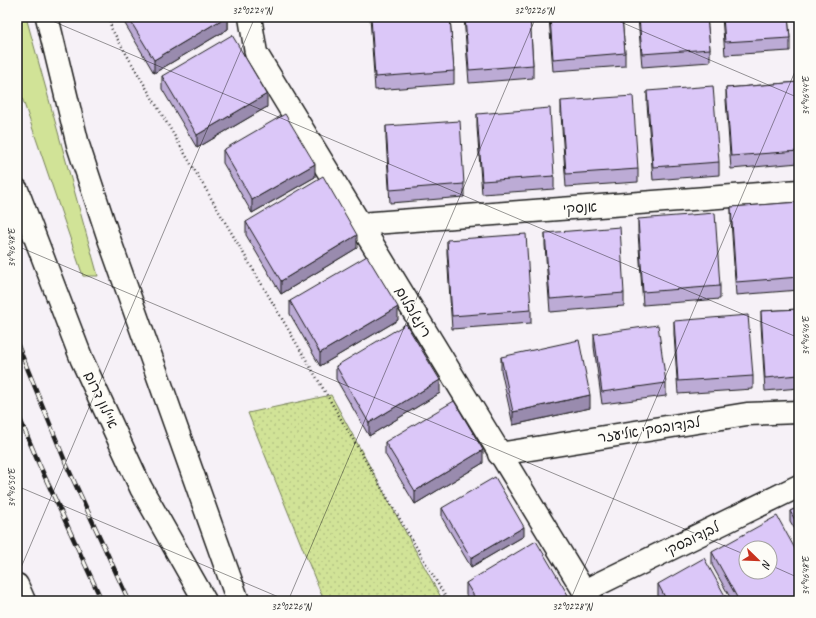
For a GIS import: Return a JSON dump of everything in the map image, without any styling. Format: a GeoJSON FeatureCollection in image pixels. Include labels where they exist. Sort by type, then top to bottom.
{"type":"FeatureCollection","features":[{"type":"Feature","properties":{"kind":"main road"},"geometry":{"type":"LineString","coordinates":[[47,17],[82,159],[110,244],[238,601]]}},
{"type":"Feature","properties":{"kind":"main road","name":"רינגלבלום"},"geometry":{"type":"LineString","coordinates":[[250,17],[256,53],[499,454],[587,596]]}},
{"type":"Feature","properties":{"kind":"main road","name":"איילון דרום"},"geometry":{"type":"LineString","coordinates":[[17,190],[82,360],[141,488],[204,601]]}},
{"type":"Feature","properties":{"kind":"main road","name":"אנסקי"},"geometry":{"type":"LineString","coordinates":[[360,224],[799,191]]}},
{"type":"Feature","properties":{"kind":"main road","name":"לבנדובסקי אליעזר"},"geometry":{"type":"LineString","coordinates":[[499,454],[746,414],[799,412]]}},
{"type":"Feature","properties":{"kind":"main road","name":"לבנדובסקי"},"geometry":{"type":"LineString","coordinates":[[587,596],[799,486]]}},
{"type":"Feature","properties":{"kind":"main road"},"geometry":{"type":"LineString","coordinates":[[17,585],[24,601]]}},
{"type":"Feature","properties":{"kind":"path"},"geometry":{"type":"LineString","coordinates":[[110,17],[111,28],[448,601]]}},
{"type":"Feature","properties":{"kind":"green space"},"geometry":{"type":"Polygon","coordinates":[[[17,17],[26,17],[98,276],[83,276],[17,83],[17,17]]]}},
{"type":"Feature","properties":{"kind":"green space"},"geometry":{"type":"Polygon","coordinates":[[[331,395],[443,601],[324,601],[248,413],[331,395]]]}},
{"type":"Feature","properties":{"kind":"building"},"geometry":{"type":"Polygon","coordinates":[[[128,17],[226,17],[154,60],[128,17]]]}},
{"type":"Feature","properties":{"kind":"building"},"geometry":{"type":"Polygon","coordinates":[[[371,17],[450,17],[454,71],[375,77],[371,17]]]}},
{"type":"Feature","properties":{"kind":"building"},"geometry":{"type":"Polygon","coordinates":[[[465,17],[530,17],[533,65],[469,70],[465,17]]]}},
{"type":"Feature","properties":{"kind":"building"},"geometry":{"type":"Polygon","coordinates":[[[550,17],[622,17],[625,53],[553,59],[550,17]]]}},
{"type":"Feature","properties":{"kind":"building"},"geometry":{"type":"Polygon","coordinates":[[[639,17],[707,17],[710,49],[642,54],[639,17]]]}},
{"type":"Feature","properties":{"kind":"building"},"geometry":{"type":"Polygon","coordinates":[[[723,17],[788,17],[790,38],[725,42],[723,17]]]}},
{"type":"Feature","properties":{"kind":"building"},"geometry":{"type":"Polygon","coordinates":[[[232,35],[267,94],[197,135],[162,76],[232,35]]]}},
{"type":"Feature","properties":{"kind":"building"},"geometry":{"type":"Polygon","coordinates":[[[799,82],[799,151],[731,156],[726,88],[799,82]]]}},
{"type":"Feature","properties":{"kind":"building"},"geometry":{"type":"Polygon","coordinates":[[[713,86],[719,162],[653,167],[647,91],[713,86]]]}},
{"type":"Feature","properties":{"kind":"building"},"geometry":{"type":"Polygon","coordinates":[[[633,96],[638,169],[566,174],[561,101],[633,96]]]}},
{"type":"Feature","properties":{"kind":"building"},"geometry":{"type":"Polygon","coordinates":[[[550,108],[554,176],[482,181],[477,114],[550,108]]]}},
{"type":"Feature","properties":{"kind":"building"},"geometry":{"type":"Polygon","coordinates":[[[285,114],[315,164],[252,200],[223,150],[285,114]]]}},
{"type":"Feature","properties":{"kind":"building"},"geometry":{"type":"Polygon","coordinates":[[[460,121],[464,184],[390,190],[386,126],[460,121]]]}},
{"type":"Feature","properties":{"kind":"building"},"geometry":{"type":"Polygon","coordinates":[[[323,176],[357,235],[281,281],[246,222],[323,176]]]}},
{"type":"Feature","properties":{"kind":"building"},"geometry":{"type":"Polygon","coordinates":[[[799,202],[799,277],[736,282],[731,207],[799,202]]]}},
{"type":"Feature","properties":{"kind":"building"},"geometry":{"type":"Polygon","coordinates":[[[715,213],[720,286],[643,292],[638,219],[715,213]]]}},
{"type":"Feature","properties":{"kind":"building"},"geometry":{"type":"Polygon","coordinates":[[[620,227],[624,293],[550,299],[545,233],[620,227]]]}},
{"type":"Feature","properties":{"kind":"building"},"geometry":{"type":"Polygon","coordinates":[[[526,234],[531,310],[452,316],[447,240],[526,234]]]}},
{"type":"Feature","properties":{"kind":"building"},"geometry":{"type":"Polygon","coordinates":[[[367,256],[398,307],[320,353],[290,301],[367,256]]]}},
{"type":"Feature","properties":{"kind":"building"},"geometry":{"type":"Polygon","coordinates":[[[799,309],[799,375],[765,378],[761,311],[799,309]]]}},
{"type":"Feature","properties":{"kind":"building"},"geometry":{"type":"Polygon","coordinates":[[[748,315],[753,376],[678,381],[674,321],[748,315]]]}},
{"type":"Feature","properties":{"kind":"building"},"geometry":{"type":"Polygon","coordinates":[[[406,324],[440,380],[369,423],[336,366],[406,324]]]}},
{"type":"Feature","properties":{"kind":"building"},"geometry":{"type":"Polygon","coordinates":[[[658,325],[666,383],[602,392],[594,334],[658,325]]]}},
{"type":"Feature","properties":{"kind":"building"},"geometry":{"type":"Polygon","coordinates":[[[579,340],[590,395],[513,412],[501,357],[579,340]]]}},
{"type":"Feature","properties":{"kind":"building"},"geometry":{"type":"Polygon","coordinates":[[[454,401],[483,450],[415,491],[385,442],[454,401]]]}},
{"type":"Feature","properties":{"kind":"building"},"geometry":{"type":"Polygon","coordinates":[[[495,477],[524,527],[471,558],[442,508],[495,477]]]}},
{"type":"Feature","properties":{"kind":"building"},"geometry":{"type":"Polygon","coordinates":[[[799,507],[799,527],[790,511],[799,507]]]}},
{"type":"Feature","properties":{"kind":"building"},"geometry":{"type":"Polygon","coordinates":[[[777,516],[799,556],[799,595],[789,601],[739,601],[712,552],[777,516]]]}},
{"type":"Feature","properties":{"kind":"building"},"geometry":{"type":"Polygon","coordinates":[[[536,541],[568,595],[558,601],[477,601],[466,583],[536,541]]]}},
{"type":"Feature","properties":{"kind":"building"},"geometry":{"type":"Polygon","coordinates":[[[704,558],[728,601],[667,601],[658,584],[704,558]]]}},
{"type":"Feature","properties":{"kind":"railway"},"geometry":{"type":"LineString","coordinates":[[17,343],[67,466],[129,601]]}},
{"type":"Feature","properties":{"kind":"railway"},"geometry":{"type":"LineString","coordinates":[[17,412],[39,464],[102,601]]}}]}
